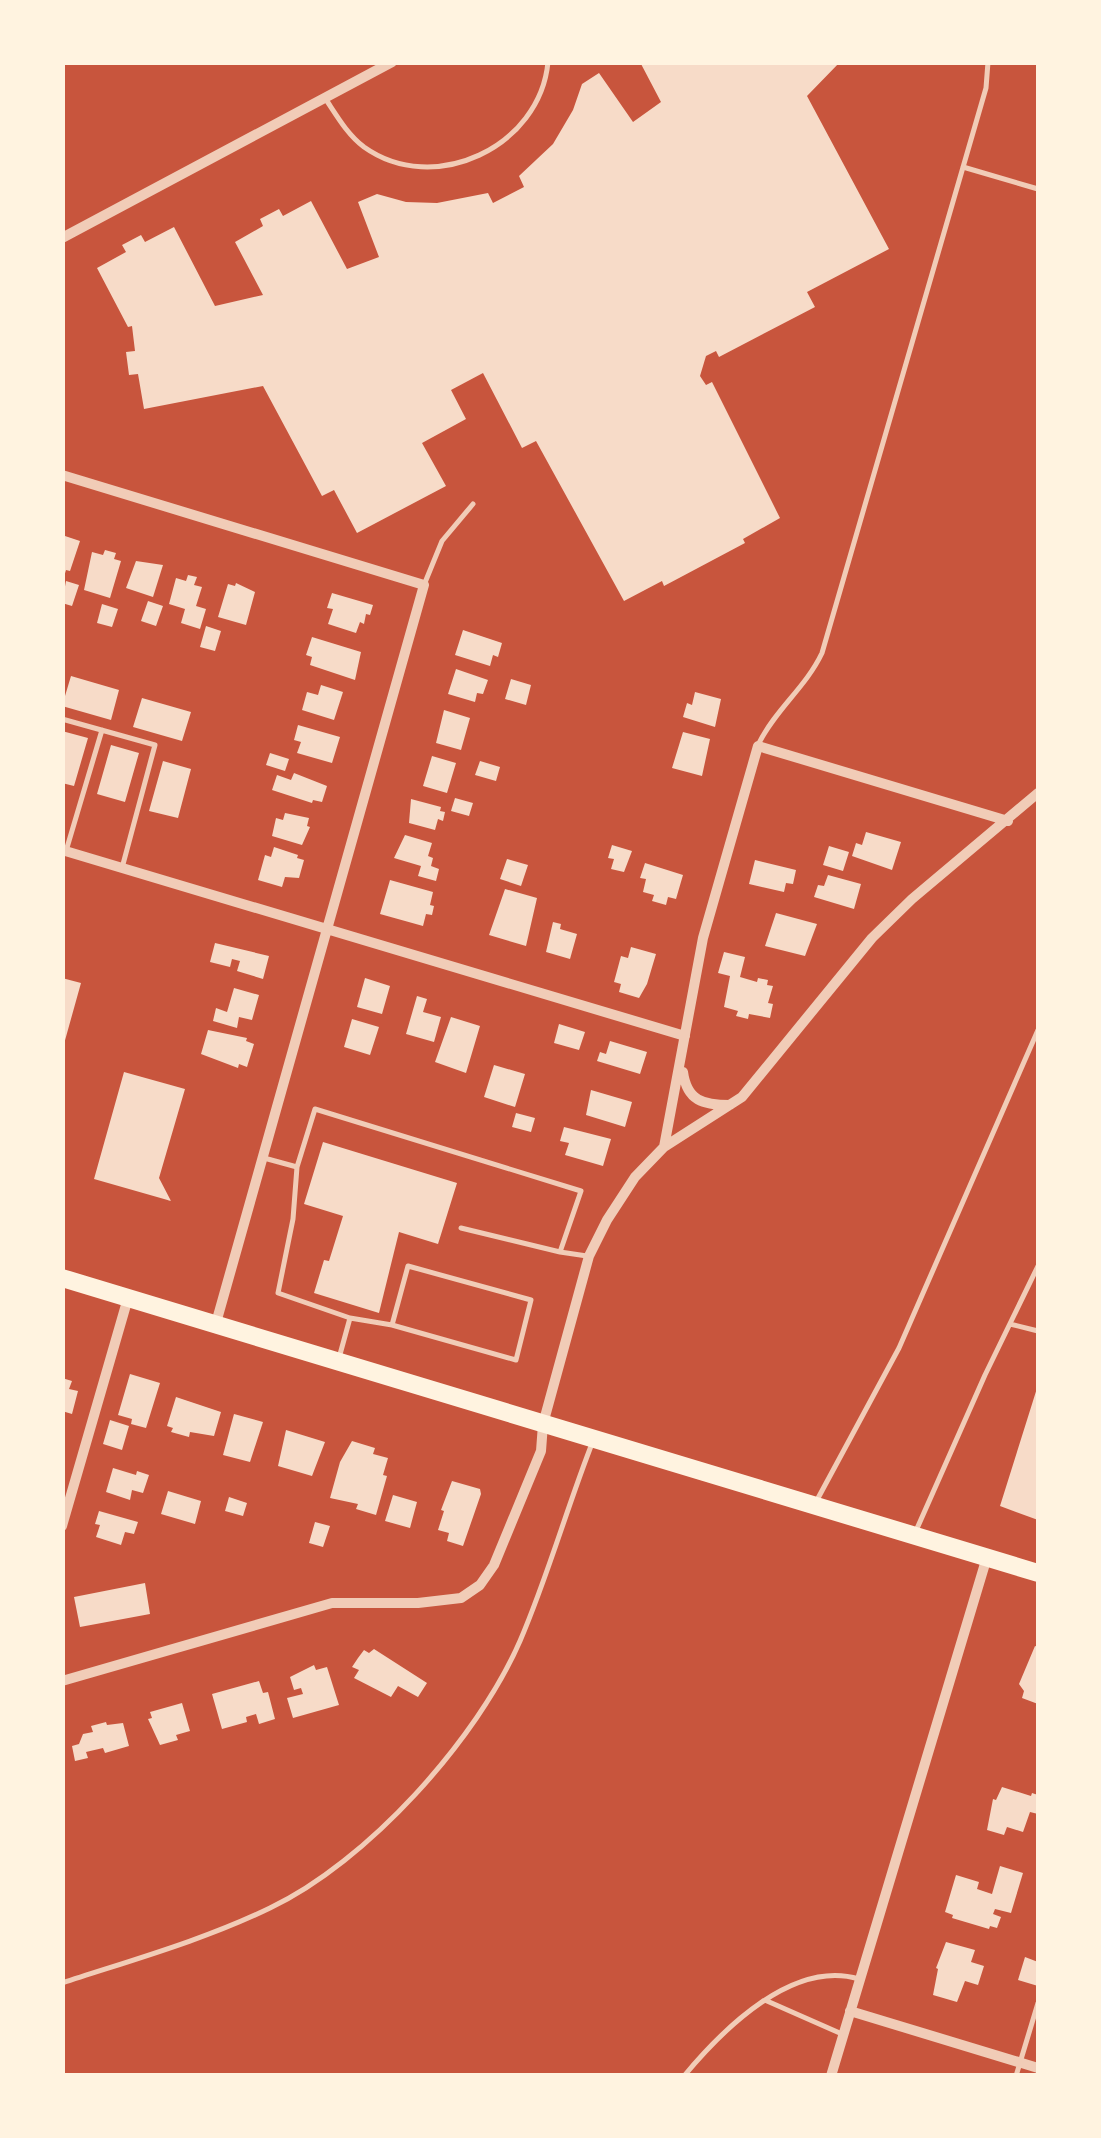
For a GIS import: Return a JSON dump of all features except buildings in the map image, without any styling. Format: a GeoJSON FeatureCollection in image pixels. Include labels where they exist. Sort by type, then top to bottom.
{"type":"FeatureCollection","features":[{"type":"Feature","properties":{"kind":"main road"},"geometry":{"type":"LineString","coordinates":[[62,1278],[1038,1573]]}},
{"type":"Feature","properties":{"kind":"street"},"geometry":{"type":"LineString","coordinates":[[62,238],[392,62]]}},
{"type":"Feature","properties":{"kind":"street"},"geometry":{"type":"LineString","coordinates":[[62,475],[424,585],[216,1324]]}},
{"type":"Feature","properties":{"kind":"street"},"geometry":{"type":"LineString","coordinates":[[664,1147],[704,938],[758,746],[1008,820]]}},
{"type":"Feature","properties":{"kind":"street"},"geometry":{"type":"LineString","coordinates":[[62,1681],[332,1602],[418,1604],[461,1598],[480,1585],[494,1565],[541,1452],[543,1424],[589,1256],[627,1189],[664,1147],[732,1105],[751,1087],[872,938],[922,890],[1038,792]]}},
{"type":"Feature","properties":{"kind":"street"},"geometry":{"type":"LineString","coordinates":[[64,850],[685,1036]]}},
{"type":"Feature","properties":{"kind":"street"},"geometry":{"type":"LineString","coordinates":[[681,1057],[689,1094],[709,1105],[732,1105]]}},
{"type":"Feature","properties":{"kind":"street"},"geometry":{"type":"LineString","coordinates":[[62,1526],[128,1298]]}},
{"type":"Feature","properties":{"kind":"street"},"geometry":{"type":"LineString","coordinates":[[830,2076],[987,1557]]}},
{"type":"Feature","properties":{"kind":"street"},"geometry":{"type":"LineString","coordinates":[[850,2012],[1038,2068]]}},
{"type":"Feature","properties":{"kind":"lane"},"geometry":{"type":"LineString","coordinates":[[325,98],[352,137],[368,149],[409,165],[454,164],[494,148],[527,119],[539,97],[548,62]]}},
{"type":"Feature","properties":{"kind":"lane"},"geometry":{"type":"LineString","coordinates":[[758,746],[771,718],[807,680],[822,653],[986,88],[988,62]]}},
{"type":"Feature","properties":{"kind":"lane"},"geometry":{"type":"LineString","coordinates":[[963,167],[1038,189]]}},
{"type":"Feature","properties":{"kind":"lane"},"geometry":{"type":"LineString","coordinates":[[424,585],[442,540],[473,504]]}},
{"type":"Feature","properties":{"kind":"lane"},"geometry":{"type":"LineString","coordinates":[[62,719],[155,745],[122,868]]}},
{"type":"Feature","properties":{"kind":"lane"},"geometry":{"type":"LineString","coordinates":[[64,850],[102,730]]}},
{"type":"Feature","properties":{"kind":"lane"},"geometry":{"type":"LineString","coordinates":[[814,1507],[900,1348],[1038,1030]]}},
{"type":"Feature","properties":{"kind":"lane"},"geometry":{"type":"LineString","coordinates":[[392,1326],[408,1266],[531,1300],[516,1360],[350,1318],[278,1293],[293,1219],[296,1167],[315,1109],[581,1192],[560,1252]]}},
{"type":"Feature","properties":{"kind":"lane"},"geometry":{"type":"LineString","coordinates":[[263,1157],[296,1167]]}},
{"type":"Feature","properties":{"kind":"lane"},"geometry":{"type":"LineString","coordinates":[[461,1228],[589,1256]]}},
{"type":"Feature","properties":{"kind":"lane"},"geometry":{"type":"LineString","coordinates":[[914,1536],[1038,1266]]}},
{"type":"Feature","properties":{"kind":"lane"},"geometry":{"type":"LineString","coordinates":[[338,1361],[350,1318]]}},
{"type":"Feature","properties":{"kind":"lane"},"geometry":{"type":"LineString","coordinates":[[1010,1324],[1038,1332]]}},
{"type":"Feature","properties":{"kind":"lane"},"geometry":{"type":"LineString","coordinates":[[62,1983],[202,1936],[304,1890],[362,1845],[428,1780],[471,1726],[520,1642],[594,1438]]}},
{"type":"Feature","properties":{"kind":"lane"},"geometry":{"type":"LineString","coordinates":[[684,2076],[717,2039],[768,2001],[810,1979],[831,1974],[860,1980]]}},
{"type":"Feature","properties":{"kind":"lane"},"geometry":{"type":"LineString","coordinates":[[768,2001],[843,2034]]}},
{"type":"Feature","properties":{"kind":"lane"},"geometry":{"type":"LineString","coordinates":[[1016,2076],[1038,2003]]}}]}
